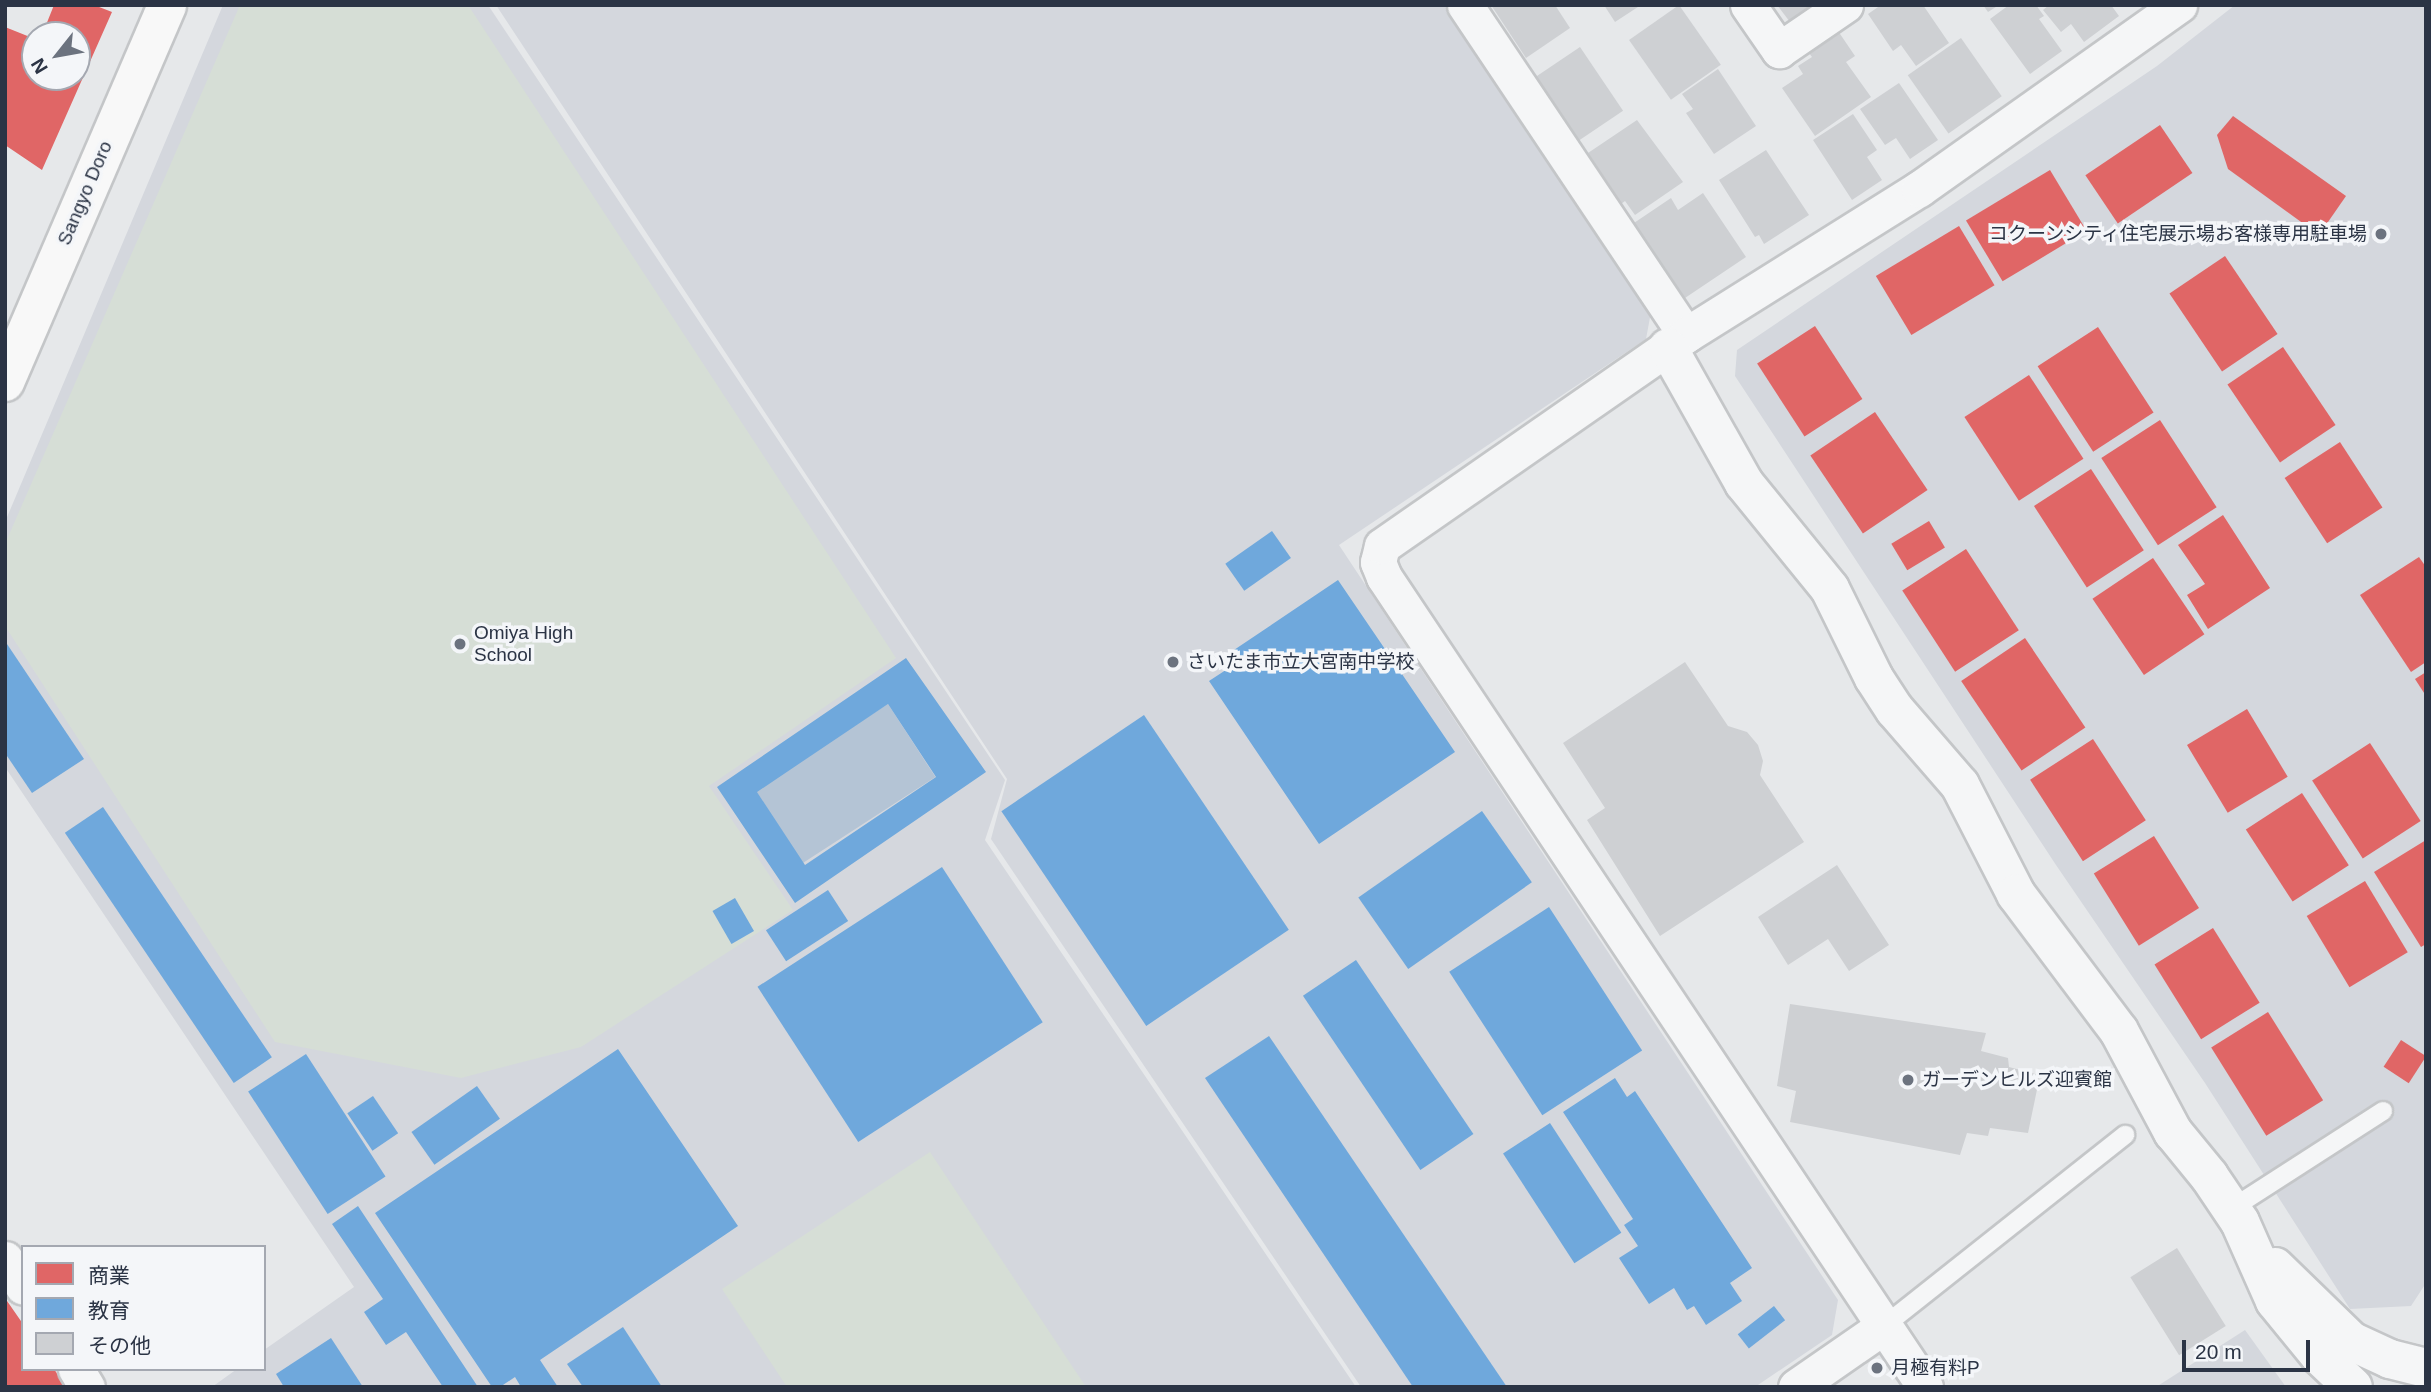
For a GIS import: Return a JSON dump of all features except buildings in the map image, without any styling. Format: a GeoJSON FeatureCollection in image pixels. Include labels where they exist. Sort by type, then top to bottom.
{"type":"FeatureCollection","features":[{"type":"Feature","properties":{"kind":"main road","name":"Sangyo Doro"},"geometry":{"type":"LineString","coordinates":[[5,383],[167,5]]}},
{"type":"Feature","properties":{"kind":"street"},"geometry":{"type":"LineString","coordinates":[[1465,5],[1677,341],[1744,483],[1829,589],[1881,689],[1895,710],[1960,785],[2015,894],[2097,998],[2119,1031],[2173,1132],[2231,1209],[2258,1258],[2276,1301],[2320,1356],[2353,1387]]}},
{"type":"Feature","properties":{"kind":"street"},"geometry":{"type":"LineString","coordinates":[[1748,5],[1779,50],[1845,5]]}},
{"type":"Feature","properties":{"kind":"street"},"geometry":{"type":"LineString","coordinates":[[1925,1387],[1384,577],[1378,562],[1382,546],[1677,341],[1919,189],[2159,12]]}},
{"type":"Feature","properties":{"kind":"street"},"geometry":{"type":"LineString","coordinates":[[2258,1258],[2281,1271],[2351,1340],[2390,1359],[2426,1368]]}},
{"type":"Feature","properties":{"kind":"street"},"geometry":{"type":"LineString","coordinates":[[5,1259],[21,1284]]}},
{"type":"Feature","properties":{"kind":"street"},"geometry":{"type":"LineString","coordinates":[[1796,1387],[1884,1326]]}},
{"type":"Feature","properties":{"kind":"street"},"geometry":{"type":"LineString","coordinates":[[77,1371],[87,1387]]}},
{"type":"Feature","properties":{"kind":"lane"},"geometry":{"type":"LineString","coordinates":[[2231,1209],[2383,1111]]}},
{"type":"Feature","properties":{"kind":"lane"},"geometry":{"type":"LineString","coordinates":[[1884,1326],[2125,1135]]}},
{"type":"Feature","properties":{"kind":"shaded area","name":"Omiya High School"},"geometry":{"type":"Polygon","coordinates":[[[223,5],[488,5],[1005,780],[985,840],[1356,1387],[212,1387],[234,1371],[266,1371],[266,1349],[354,1287],[5,767],[5,522],[223,5]]]}},
{"type":"Feature","properties":{"kind":"shaded area"},"geometry":{"type":"Polygon","coordinates":[[[240,5],[468,5],[896,658],[709,786],[793,910],[581,1047],[461,1078],[275,1042],[5,626],[5,544],[240,5]]]}},
{"type":"Feature","properties":{"kind":"shaded area","name":"さいたま市立大宮南中学校"},"geometry":{"type":"Polygon","coordinates":[[[496,5],[1446,5],[1651,312],[1646,339],[1339,545],[1838,1300],[1832,1335],[1755,1387],[1361,1387],[991,839],[1007,779],[496,5]]]}},
{"type":"Feature","properties":{"kind":"shaded area"},"geometry":{"type":"Polygon","coordinates":[[[2235,5],[2426,5],[2426,1283],[2411,1306],[2350,1309],[2205,1083],[2056,865],[1735,376],[1737,350],[2157,66],[2235,5]]]}},
{"type":"Feature","properties":{"kind":"shaded area"},"geometry":{"type":"Polygon","coordinates":[[[930,1152],[1086,1387],[787,1387],[722,1289],[930,1152]]]}},
{"type":"Feature","properties":{"kind":"shaded area"},"geometry":{"type":"Polygon","coordinates":[[[2245,1330],[2286,1387],[2156,1387],[2245,1330]]]}},
{"type":"Feature","properties":{"kind":"water"},"geometry":{"type":"Polygon","coordinates":[[[888,704],[935,777],[803,863],[755,790],[888,704]]]}},
{"type":"Feature","properties":{"kind":"place","name":"コクーンシティ住宅展示場お客様専用駐車場"},"geometry":{"type":"Point","coordinates":[2381,234]}},
{"type":"Feature","properties":{"kind":"place","name":"Omiya High School"},"geometry":{"type":"Point","coordinates":[460,644]}},
{"type":"Feature","properties":{"kind":"place","name":"さいたま市立大宮南中学校"},"geometry":{"type":"Point","coordinates":[1173,662]}},
{"type":"Feature","properties":{"kind":"place","name":"ガーデンヒルズ迎賓館"},"geometry":{"type":"Point","coordinates":[1908,1080]}},
{"type":"Feature","properties":{"kind":"place","name":"月極有料P"},"geometry":{"type":"Point","coordinates":[1877,1368]}}]}
